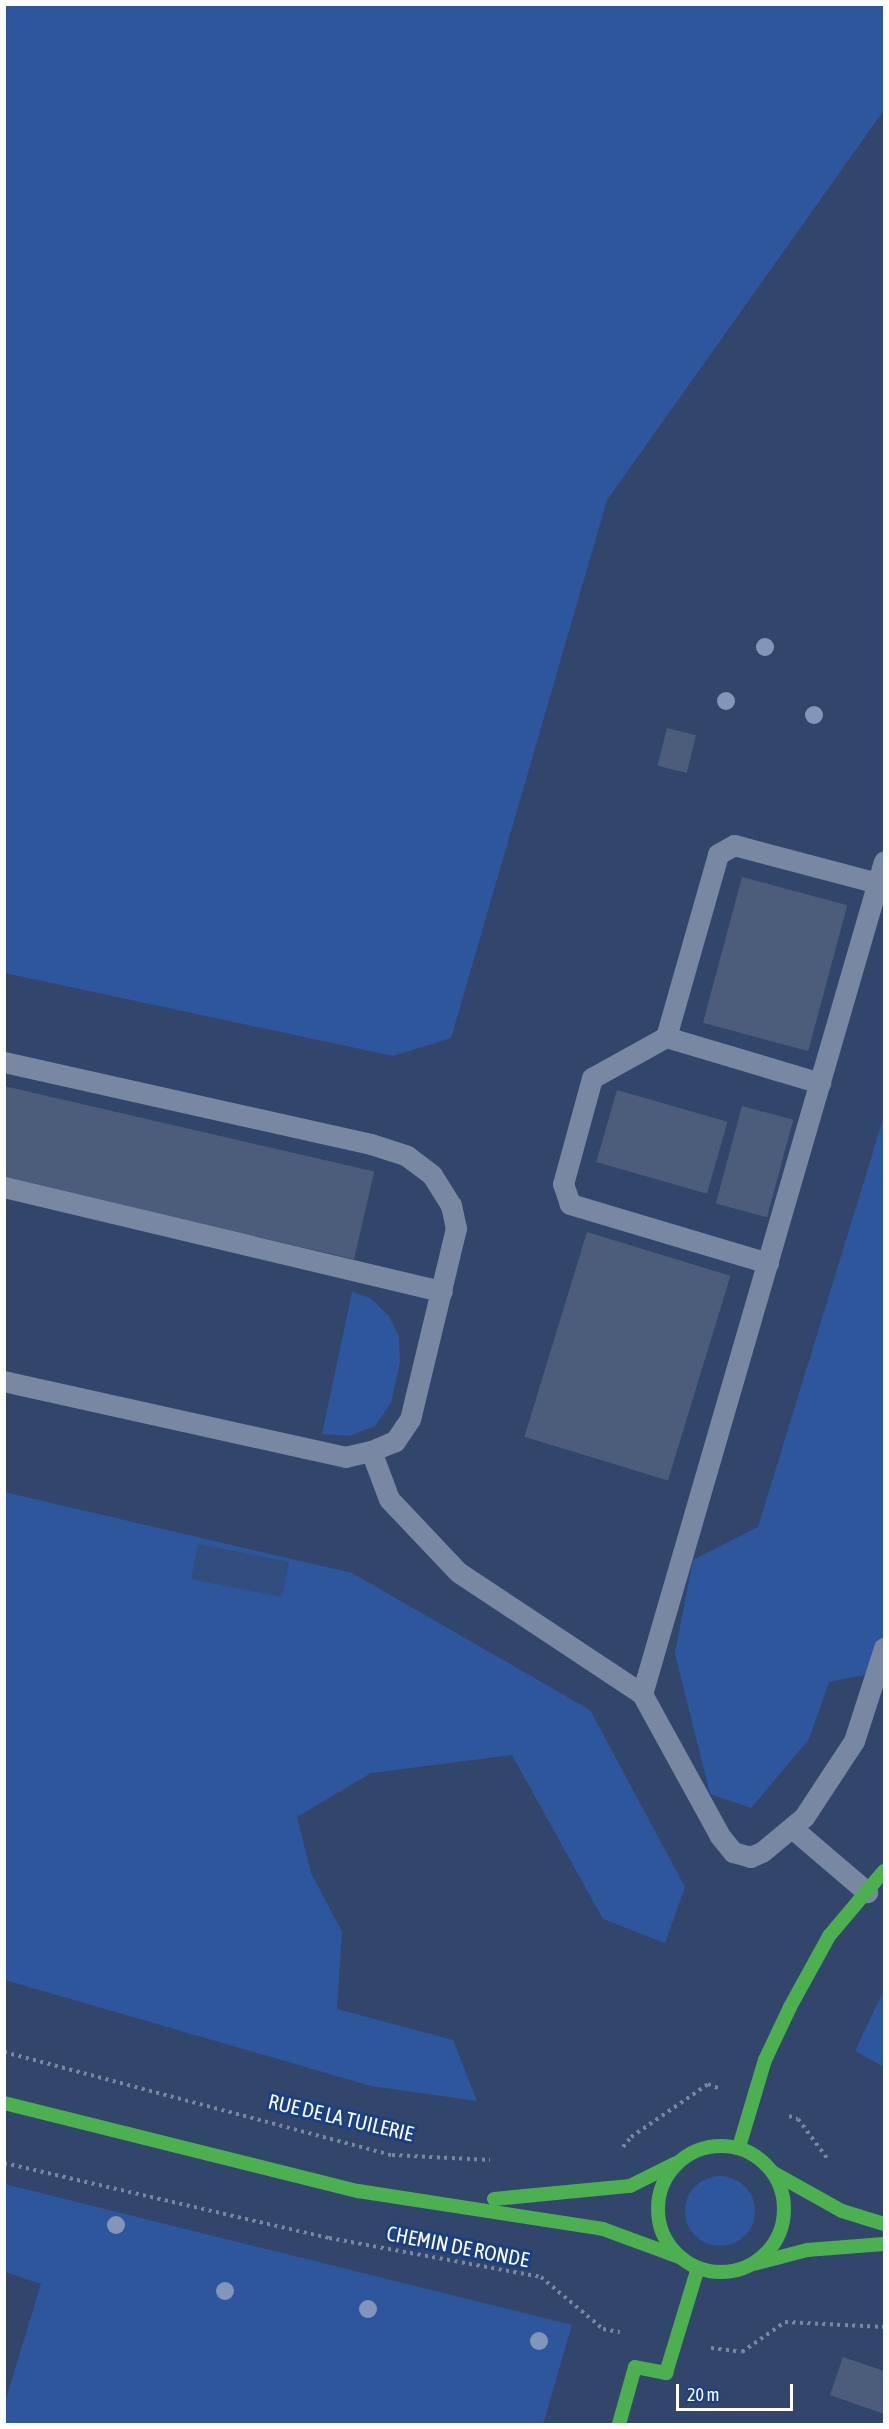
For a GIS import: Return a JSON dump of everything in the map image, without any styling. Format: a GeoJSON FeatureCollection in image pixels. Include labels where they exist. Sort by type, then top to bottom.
{"type":"FeatureCollection","features":[{"type":"Feature","properties":{"kind":"street"},"geometry":{"type":"LineString","coordinates":[[739,2147],[748,2127],[765,2060],[790,2007],[829,1936],[885,1871]]}},
{"type":"Feature","properties":{"kind":"street"},"geometry":{"type":"LineString","coordinates":[[4,2103],[358,2191],[603,2229],[682,2258]]}},
{"type":"Feature","properties":{"kind":"street"},"geometry":{"type":"LineString","coordinates":[[438,2204],[630,2186],[706,2147],[739,2147],[759,2157],[774,2173],[842,2211],[885,2224]]}},
{"type":"Feature","properties":{"kind":"street"},"geometry":{"type":"LineString","coordinates":[[676,2163],[666,2177],[657,2209],[668,2245],[698,2268],[736,2271],[753,2264],[807,2250],[885,2244]]}},
{"type":"Feature","properties":{"kind":"street"},"geometry":{"type":"LineString","coordinates":[[753,2264],[779,2236],[785,2215],[783,2193],[774,2173]]}},
{"type":"Feature","properties":{"kind":"street"},"geometry":{"type":"LineString","coordinates":[[619,2424],[635,2367],[666,2373],[698,2268]]}},
{"type":"Feature","properties":{"kind":"lane"},"geometry":{"type":"LineString","coordinates":[[768,1263],[570,1204],[563,1184],[592,1078],[666,1037],[718,854],[734,845],[878,884]]}},
{"type":"Feature","properties":{"kind":"lane"},"geometry":{"type":"LineString","coordinates":[[642,1694],[885,861]]}},
{"type":"Feature","properties":{"kind":"lane"},"geometry":{"type":"LineString","coordinates":[[666,1037],[820,1083]]}},
{"type":"Feature","properties":{"kind":"lane"},"geometry":{"type":"LineString","coordinates":[[4,1062],[371,1144],[407,1156],[432,1175],[451,1205],[456,1228],[410,1419],[395,1441],[371,1451],[346,1457],[4,1381]]}},
{"type":"Feature","properties":{"kind":"lane"},"geometry":{"type":"LineString","coordinates":[[4,1187],[442,1291]]}},
{"type":"Feature","properties":{"kind":"lane"},"geometry":{"type":"LineString","coordinates":[[371,1451],[389,1500],[458,1572],[642,1694],[720,1836],[733,1852],[750,1857],[804,1817],[854,1741],[885,1648]]}},
{"type":"Feature","properties":{"kind":"lane"},"geometry":{"type":"LineString","coordinates":[[792,1828],[867,1892]]}},
{"type":"Feature","properties":{"kind":"path","name":"RUE DE LA TUILERIE"},"geometry":{"type":"LineString","coordinates":[[4,2052],[392,2154],[502,2160]]}},
{"type":"Feature","properties":{"kind":"path"},"geometry":{"type":"LineString","coordinates":[[619,2151],[631,2137],[708,2084],[718,2088]]}},
{"type":"Feature","properties":{"kind":"path"},"geometry":{"type":"LineString","coordinates":[[784,2114],[798,2119],[836,2167]]}},
{"type":"Feature","properties":{"kind":"path","name":"CHEMIN DE RONDE"},"geometry":{"type":"LineString","coordinates":[[4,2163],[329,2238],[541,2277],[603,2329],[624,2333]]}},
{"type":"Feature","properties":{"kind":"path"},"geometry":{"type":"LineString","coordinates":[[676,2342],[742,2352],[785,2322],[885,2327]]}},
{"type":"Feature","properties":{"kind":"shaded area"},"geometry":{"type":"Polygon","coordinates":[[[5,4],[884,5],[884,110],[607,500],[451,1038],[393,1056],[5,973],[5,4]]]}},
{"type":"Feature","properties":{"kind":"shaded area"},"geometry":{"type":"Polygon","coordinates":[[[884,1116],[884,1671],[829,1682],[809,1739],[751,1808],[710,1794],[675,1653],[693,1560],[758,1527],[884,1116]]]}},
{"type":"Feature","properties":{"kind":"shaded area"},"geometry":{"type":"Polygon","coordinates":[[[352,1292],[370,1298],[389,1316],[399,1337],[400,1362],[391,1403],[375,1426],[349,1436],[322,1434],[352,1292]]]}},
{"type":"Feature","properties":{"kind":"shaded area"},"geometry":{"type":"Polygon","coordinates":[[[4,1492],[352,1573],[590,1710],[685,1887],[665,1943],[603,1919],[512,1755],[371,1773],[297,1817],[311,1873],[342,1932],[337,2009],[453,2040],[477,2101],[371,2086],[5,1980],[4,1492]]]}},
{"type":"Feature","properties":{"kind":"shaded area"},"geometry":{"type":"Polygon","coordinates":[[[198,1544],[289,1562],[282,1597],[191,1579],[198,1544]]]}},
{"type":"Feature","properties":{"kind":"shaded area"},"geometry":{"type":"Polygon","coordinates":[[[884,1990],[884,2067],[855,2051],[884,1990]]]}},
{"type":"Feature","properties":{"kind":"shaded area"},"geometry":{"type":"Polygon","coordinates":[[[720,2176],[739,2182],[749,2192],[755,2211],[749,2230],[739,2240],[720,2246],[701,2240],[691,2230],[685,2211],[691,2192],[701,2182],[720,2176]]]}},
{"type":"Feature","properties":{"kind":"shaded area"},"geometry":{"type":"Polygon","coordinates":[[[5,2184],[572,2325],[543,2424],[5,2424],[5,2402],[41,2284],[5,2272],[5,2184]]]}},
{"type":"Feature","properties":{"kind":"building"},"geometry":{"type":"Polygon","coordinates":[[[667,728],[696,735],[687,773],[658,766],[667,728]]]}},
{"type":"Feature","properties":{"kind":"building"},"geometry":{"type":"Polygon","coordinates":[[[742,877],[847,905],[808,1051],[703,1023],[742,877]]]}},
{"type":"Feature","properties":{"kind":"building"},"geometry":{"type":"Polygon","coordinates":[[[4,1086],[374,1171],[354,1259],[4,1178],[4,1086]]]}},
{"type":"Feature","properties":{"kind":"building"},"geometry":{"type":"Polygon","coordinates":[[[617,1090],[728,1122],[707,1194],[596,1162],[617,1090]]]}},
{"type":"Feature","properties":{"kind":"building"},"geometry":{"type":"Polygon","coordinates":[[[742,1106],[793,1120],[767,1217],[716,1204],[742,1106]]]}},
{"type":"Feature","properties":{"kind":"building"},"geometry":{"type":"Polygon","coordinates":[[[587,1232],[730,1276],[668,1481],[524,1437],[587,1232]]]}},
{"type":"Feature","properties":{"kind":"building"},"geometry":{"type":"Polygon","coordinates":[[[843,2357],[884,2371],[884,2414],[830,2395],[843,2357]]]}},
{"type":"Feature","properties":{"kind":"traffic: fast"},"geometry":{"type":"LineString","coordinates":[[739,2147],[765,2060],[790,2007],[829,1936],[884,1871]]}},
{"type":"Feature","properties":{"kind":"traffic: fast"},"geometry":{"type":"LineString","coordinates":[[4,2103],[358,2191],[603,2229],[682,2258]]}},
{"type":"Feature","properties":{"kind":"traffic: fast"},"geometry":{"type":"LineString","coordinates":[[721,2146],[745,2151],[766,2164],[779,2185],[784,2209],[779,2233],[766,2254],[745,2267],[721,2272],[697,2267],[676,2254],[663,2233],[658,2209],[663,2185],[676,2164],[697,2151],[721,2146]]}},
{"type":"Feature","properties":{"kind":"traffic: fast"},"geometry":{"type":"LineString","coordinates":[[494,2199],[630,2186],[676,2163]]}},
{"type":"Feature","properties":{"kind":"traffic: fast"},"geometry":{"type":"LineString","coordinates":[[774,2173],[842,2211],[884,2224]]}},
{"type":"Feature","properties":{"kind":"traffic: fast"},"geometry":{"type":"LineString","coordinates":[[753,2264],[807,2250],[884,2244]]}},
{"type":"Feature","properties":{"kind":"traffic: fast"},"geometry":{"type":"LineString","coordinates":[[619,2424],[635,2367],[666,2373],[698,2268]]}}]}
